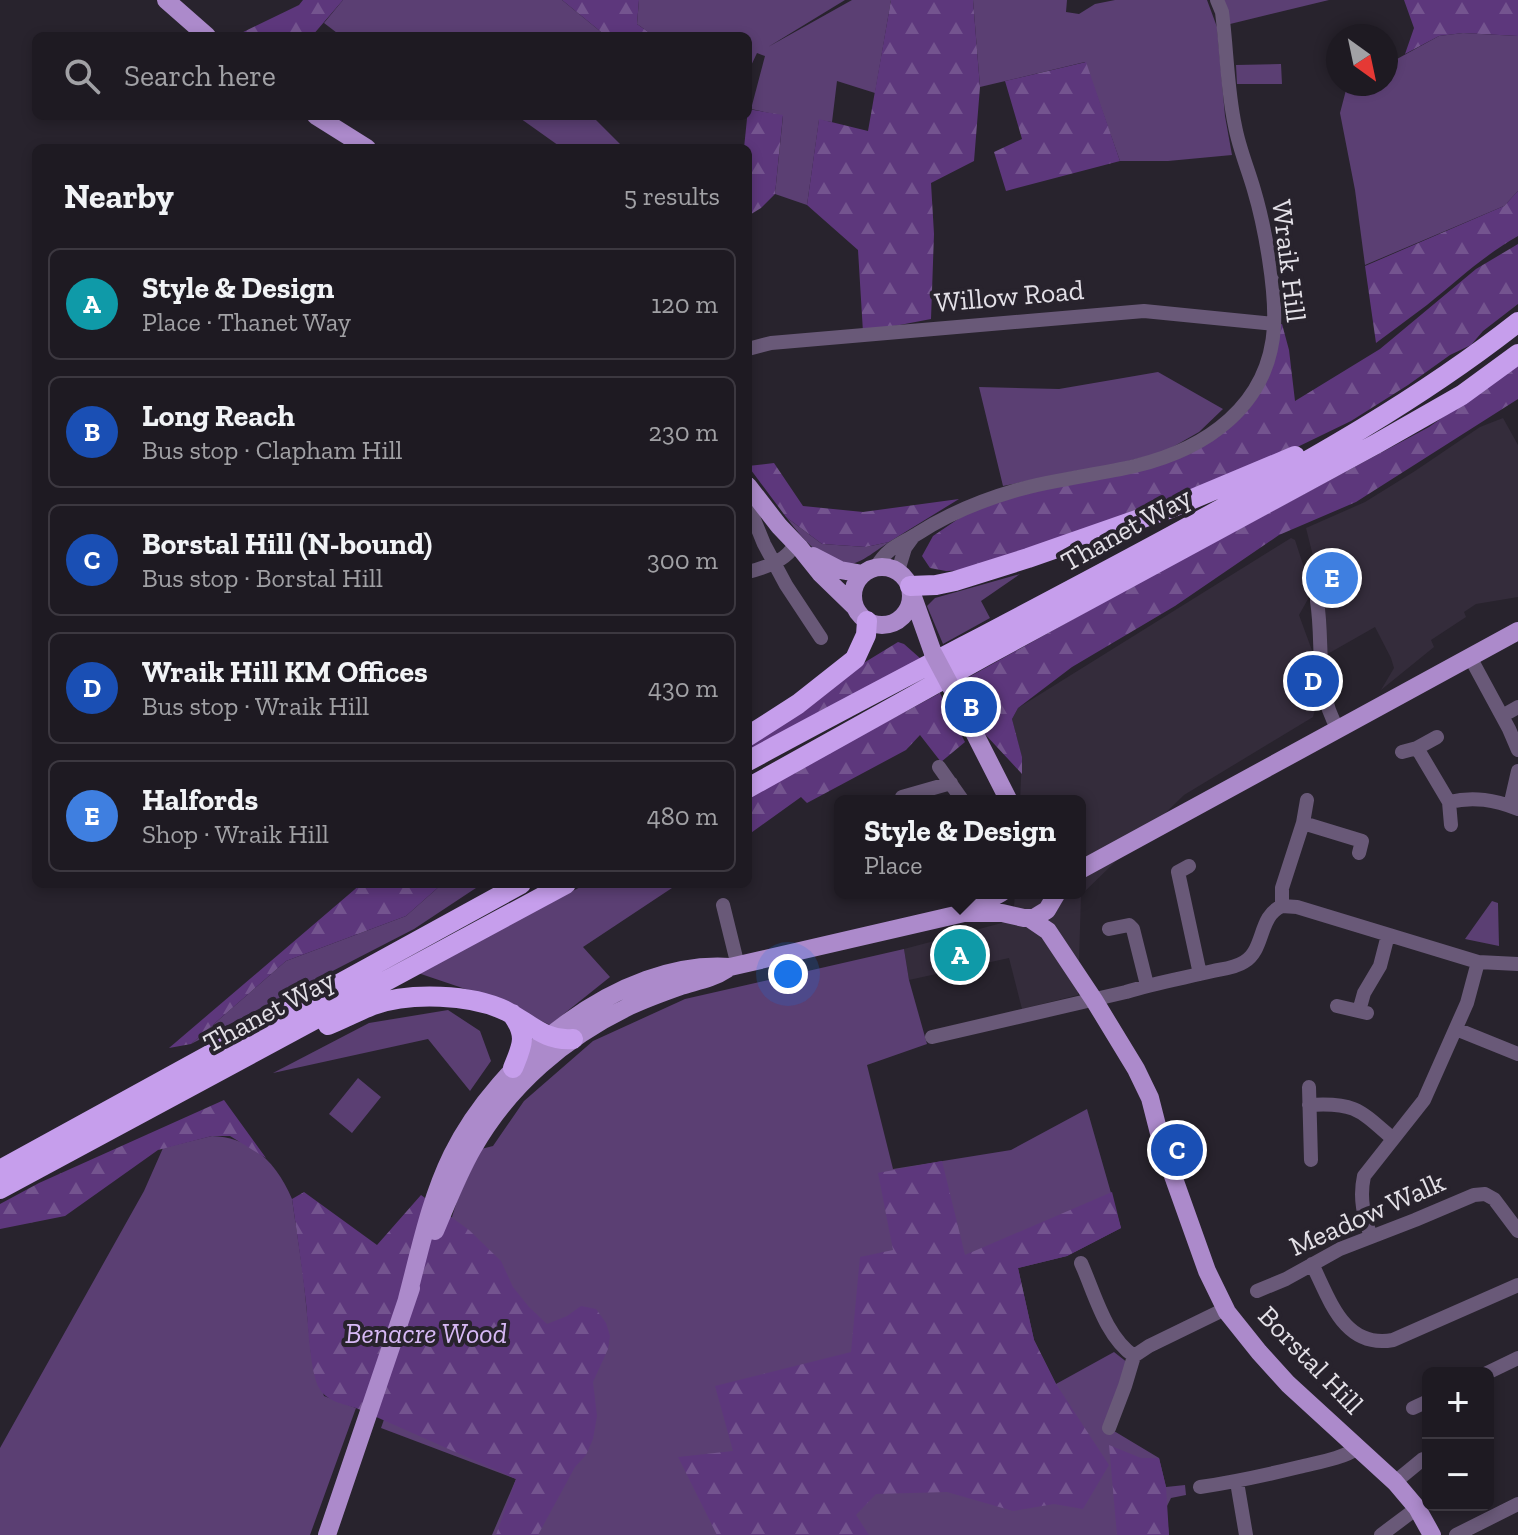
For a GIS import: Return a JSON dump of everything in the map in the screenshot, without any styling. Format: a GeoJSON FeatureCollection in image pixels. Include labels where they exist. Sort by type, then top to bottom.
{"type":"FeatureCollection","features":[{"type":"Feature","properties":{"kind":"highway","name":"Thanet Way"},"geometry":{"type":"LineString","coordinates":[[752,759],[1285,474],[1370,424],[1485,349],[1518,322]]}},
{"type":"Feature","properties":{"kind":"highway","name":"Thanet Way"},"geometry":{"type":"LineString","coordinates":[[752,786],[1376,444],[1462,395],[1518,354]]}},
{"type":"Feature","properties":{"kind":"highway"},"geometry":{"type":"LineString","coordinates":[[907,583],[936,585],[955,581],[1114,528],[1171,508],[1370,424]]}},
{"type":"Feature","properties":{"kind":"highway"},"geometry":{"type":"LineString","coordinates":[[752,733],[809,697],[855,659],[866,635],[861,614]]}},
{"type":"Feature","properties":{"kind":"highway"},"geometry":{"type":"LineString","coordinates":[[436,929],[501,888]]}},
{"type":"Feature","properties":{"kind":"highway","name":"Thanet Way"},"geometry":{"type":"LineString","coordinates":[[0,1170],[513,888]]}},
{"type":"Feature","properties":{"kind":"highway","name":"Thanet Way"},"geometry":{"type":"LineString","coordinates":[[0,1189],[559,888]]}},
{"type":"Feature","properties":{"kind":"highway"},"geometry":{"type":"LineString","coordinates":[[171,1096],[228,1075],[375,1004],[414,998],[445,997],[474,1001],[512,1014],[549,1036],[573,1039]]}},
{"type":"Feature","properties":{"kind":"highway"},"geometry":{"type":"LineString","coordinates":[[512,1014],[520,1027],[523,1041],[513,1068]]}},
{"type":"Feature","properties":{"kind":"main road"},"geometry":{"type":"LineString","coordinates":[[166,0],[202,32]]}},
{"type":"Feature","properties":{"kind":"main road"},"geometry":{"type":"LineString","coordinates":[[322,120],[361,144]]}},
{"type":"Feature","properties":{"kind":"main road"},"geometry":{"type":"LineString","coordinates":[[752,491],[820,573],[861,614],[886,625],[895,623],[908,611],[907,583]]}},
{"type":"Feature","properties":{"kind":"main road"},"geometry":{"type":"LineString","coordinates":[[797,545],[840,570],[869,570],[883,566],[907,583],[933,653],[1006,795]]}},
{"type":"Feature","properties":{"kind":"main road"},"geometry":{"type":"LineString","coordinates":[[861,614],[854,589],[869,570]]}},
{"type":"Feature","properties":{"kind":"main road"},"geometry":{"type":"LineString","coordinates":[[895,623],[912,630],[933,653]]}},
{"type":"Feature","properties":{"kind":"main road"},"geometry":{"type":"LineString","coordinates":[[1086,866],[1518,631]]}},
{"type":"Feature","properties":{"kind":"main road"},"geometry":{"type":"LineString","coordinates":[[995,773],[999,795]]}},
{"type":"Feature","properties":{"kind":"main road"},"geometry":{"type":"LineString","coordinates":[[964,913],[992,899]]}},
{"type":"Feature","properties":{"kind":"main road","name":"Borstal Hill"},"geometry":{"type":"LineString","coordinates":[[1006,899],[1010,908],[1048,931],[1136,1069],[1150,1098],[1167,1159],[1207,1271],[1225,1309],[1288,1384],[1395,1482],[1417,1508],[1432,1535]]}},
{"type":"Feature","properties":{"kind":"main road"},"geometry":{"type":"LineString","coordinates":[[327,1535],[407,1299],[454,1186],[482,1133],[524,1080],[573,1039],[632,1005],[659,993],[715,977],[734,967],[964,913],[1039,916],[1053,899]]}},
{"type":"Feature","properties":{"kind":"main road","name":"Borstal Hill"},"geometry":{"type":"LineString","coordinates":[[1054,899],[1054,926],[1059,946]]}},
{"type":"Feature","properties":{"kind":"main road"},"geometry":{"type":"LineString","coordinates":[[407,1299],[430,1211],[449,1161],[475,1114],[513,1068],[549,1036],[600,1002],[636,985],[681,970],[734,967]]}},
{"type":"Feature","properties":{"kind":"street","name":"Wraik Hill"},"geometry":{"type":"LineString","coordinates":[[869,570],[890,549],[929,526],[991,499],[1018,490],[1137,466],[1206,438],[1233,418],[1259,383],[1271,354],[1274,324],[1265,238],[1235,127],[1222,12],[1217,0]]}},
{"type":"Feature","properties":{"kind":"street","name":"Willow Road"},"geometry":{"type":"LineString","coordinates":[[752,348],[771,343],[1144,311],[1274,324]]}},
{"type":"Feature","properties":{"kind":"street"},"geometry":{"type":"LineString","coordinates":[[752,514],[786,585],[821,631]]}},
{"type":"Feature","properties":{"kind":"street"},"geometry":{"type":"LineString","coordinates":[[907,583],[905,548],[913,536]]}},
{"type":"Feature","properties":{"kind":"street"},"geometry":{"type":"LineString","coordinates":[[752,571],[762,569],[797,545]]}},
{"type":"Feature","properties":{"kind":"street"},"geometry":{"type":"LineString","coordinates":[[1317,601],[1323,694],[1338,729]]}},
{"type":"Feature","properties":{"kind":"street"},"geometry":{"type":"LineString","coordinates":[[1470,657],[1518,750]]}},
{"type":"Feature","properties":{"kind":"street"},"geometry":{"type":"LineString","coordinates":[[1502,716],[1518,707]]}},
{"type":"Feature","properties":{"kind":"street"},"geometry":{"type":"LineString","coordinates":[[1437,737],[1410,750],[1449,802],[1451,825]]}},
{"type":"Feature","properties":{"kind":"street"},"geometry":{"type":"LineString","coordinates":[[939,767],[959,795]]}},
{"type":"Feature","properties":{"kind":"street"},"geometry":{"type":"LineString","coordinates":[[1449,802],[1477,798],[1514,808],[1518,771]]}},
{"type":"Feature","properties":{"kind":"street"},"geometry":{"type":"LineString","coordinates":[[909,795],[951,783]]}},
{"type":"Feature","properties":{"kind":"street"},"geometry":{"type":"LineString","coordinates":[[1282,906],[1282,888],[1303,823],[1307,800]]}},
{"type":"Feature","properties":{"kind":"street"},"geometry":{"type":"LineString","coordinates":[[1303,823],[1362,841],[1359,853]]}},
{"type":"Feature","properties":{"kind":"street"},"geometry":{"type":"LineString","coordinates":[[1189,866],[1178,872],[1200,974]]}},
{"type":"Feature","properties":{"kind":"street"},"geometry":{"type":"LineString","coordinates":[[723,905],[734,967]]}},
{"type":"Feature","properties":{"kind":"street"},"geometry":{"type":"LineString","coordinates":[[932,1037],[1098,1007],[1147,985],[1244,962],[1259,942],[1270,914],[1282,906],[1297,907],[1478,962],[1518,964]]}},
{"type":"Feature","properties":{"kind":"street"},"geometry":{"type":"LineString","coordinates":[[1109,929],[1129,925],[1133,929],[1147,985]]}},
{"type":"Feature","properties":{"kind":"street"},"geometry":{"type":"LineString","coordinates":[[1337,1006],[1364,1012],[1366,988],[1380,966],[1388,935]]}},
{"type":"Feature","properties":{"kind":"street"},"geometry":{"type":"LineString","coordinates":[[1371,1237],[1362,1206],[1362,1186],[1368,1169],[1424,1100],[1467,1003],[1478,962]]}},
{"type":"Feature","properties":{"kind":"street"},"geometry":{"type":"LineString","coordinates":[[1456,1029],[1518,1054]]}},
{"type":"Feature","properties":{"kind":"street"},"geometry":{"type":"LineString","coordinates":[[1309,1087],[1311,1160]]}},
{"type":"Feature","properties":{"kind":"street"},"geometry":{"type":"LineString","coordinates":[[1309,1105],[1337,1104],[1356,1109],[1393,1139]]}},
{"type":"Feature","properties":{"kind":"street","name":"Meadow Walk"},"geometry":{"type":"LineString","coordinates":[[1264,1285],[1340,1249],[1474,1195],[1485,1194],[1494,1199],[1518,1231]]}},
{"type":"Feature","properties":{"kind":"street"},"geometry":{"type":"LineString","coordinates":[[1081,1263],[1108,1326],[1117,1341],[1134,1356]]}},
{"type":"Feature","properties":{"kind":"street"},"geometry":{"type":"LineString","coordinates":[[1312,1264],[1346,1326],[1373,1342],[1393,1340],[1518,1285]]}},
{"type":"Feature","properties":{"kind":"street"},"geometry":{"type":"LineString","coordinates":[[1109,1428],[1134,1356],[1225,1309]]}},
{"type":"Feature","properties":{"kind":"street"},"geometry":{"type":"LineString","coordinates":[[1494,1370],[1518,1358]]}},
{"type":"Feature","properties":{"kind":"street"},"geometry":{"type":"LineString","coordinates":[[1413,1408],[1422,1404]]}},
{"type":"Feature","properties":{"kind":"street"},"geometry":{"type":"LineString","coordinates":[[1200,1487],[1237,1482],[1326,1461],[1358,1448]]}},
{"type":"Feature","properties":{"kind":"street"},"geometry":{"type":"LineString","coordinates":[[1395,1482],[1415,1460]]}},
{"type":"Feature","properties":{"kind":"street"},"geometry":{"type":"LineString","coordinates":[[1237,1482],[1246,1535]]}},
{"type":"Feature","properties":{"kind":"street"},"geometry":{"type":"LineString","coordinates":[[1456,1535],[1518,1504]]}},
{"type":"Feature","properties":{"kind":"street"},"geometry":{"type":"LineString","coordinates":[[1381,1535],[1417,1508]]}},
{"type":"Feature","properties":{"kind":"shaded area"},"geometry":{"type":"Polygon","coordinates":[[[1503,418],[1518,445],[1518,597],[1476,604],[1464,612],[1466,617],[1431,640],[1434,647],[1381,690],[1394,668],[1375,627],[1324,656],[1318,576],[1306,528],[1365,502],[1480,427],[1503,418]]]}},
{"type":"Feature","properties":{"kind":"shaded area"},"geometry":{"type":"Polygon","coordinates":[[[1291,538],[1295,540],[1312,592],[1299,615],[1321,675],[1313,717],[1184,795],[1086,890],[1086,795],[1020,795],[1022,758],[1012,719],[1018,708],[1291,538]]]}},
{"type":"Feature","properties":{"kind":"shaded area"},"geometry":{"type":"Polygon","coordinates":[[[1015,899],[1081,899],[1078,995],[1022,1009],[1009,958],[909,980],[904,949],[1013,920],[1015,899]]]}},
{"type":"Feature","properties":{"kind":"green space"},"geometry":{"type":"Polygon","coordinates":[[[303,0],[343,0],[315,32],[243,32],[299,5],[303,0]]]}},
{"type":"Feature","properties":{"kind":"green space"},"geometry":{"type":"Polygon","coordinates":[[[343,0],[562,0],[601,32],[336,32],[324,23],[343,0]]]}},
{"type":"Feature","properties":{"kind":"green space"},"geometry":{"type":"Polygon","coordinates":[[[562,0],[639,0],[637,24],[648,32],[601,32],[562,0]]]}},
{"type":"Feature","properties":{"kind":"green space"},"geometry":{"type":"Polygon","coordinates":[[[639,0],[845,0],[768,47],[852,0],[891,0],[875,93],[837,81],[832,122],[819,120],[807,205],[775,194],[783,116],[752,109],[765,56],[757,53],[752,64],[752,32],[648,32],[637,24],[639,0]]]}},
{"type":"Feature","properties":{"kind":"green space"},"geometry":{"type":"Polygon","coordinates":[[[891,0],[973,0],[980,87],[974,161],[931,183],[934,234],[931,319],[863,332],[858,250],[807,205],[819,119],[868,131],[891,0]]]}},
{"type":"Feature","properties":{"kind":"green space"},"geometry":{"type":"Polygon","coordinates":[[[973,0],[1067,0],[1066,12],[1079,14],[1095,4],[1115,0],[1207,0],[1217,27],[1225,116],[1232,155],[1168,161],[1120,161],[1085,62],[980,87],[973,0]]]}},
{"type":"Feature","properties":{"kind":"green space"},"geometry":{"type":"Polygon","coordinates":[[[1220,0],[1329,0],[1226,25],[1220,0]]]}},
{"type":"Feature","properties":{"kind":"green space"},"geometry":{"type":"Polygon","coordinates":[[[1404,0],[1518,0],[1518,36],[1463,33],[1439,36],[1405,54],[1414,28],[1404,0]]]}},
{"type":"Feature","properties":{"kind":"green space"},"geometry":{"type":"Polygon","coordinates":[[[1463,33],[1518,36],[1518,191],[1504,206],[1365,265],[1340,113],[1344,96],[1398,96],[1398,58],[1439,36],[1463,33]]]}},
{"type":"Feature","properties":{"kind":"green space"},"geometry":{"type":"Polygon","coordinates":[[[1086,62],[1120,161],[1006,191],[994,152],[1022,139],[1005,81],[1086,62]]]}},
{"type":"Feature","properties":{"kind":"green space"},"geometry":{"type":"Polygon","coordinates":[[[1281,64],[1282,84],[1237,84],[1236,65],[1281,64]]]}},
{"type":"Feature","properties":{"kind":"green space"},"geometry":{"type":"Polygon","coordinates":[[[752,110],[783,115],[775,194],[752,214],[752,144],[744,144],[747,120],[752,120],[752,110]]]}},
{"type":"Feature","properties":{"kind":"green space"},"geometry":{"type":"Polygon","coordinates":[[[523,120],[596,120],[620,144],[556,144],[523,120]]]}},
{"type":"Feature","properties":{"kind":"green space"},"geometry":{"type":"Polygon","coordinates":[[[1518,191],[1518,236],[1482,260],[1376,343],[1365,266],[1504,206],[1518,191]]]}},
{"type":"Feature","properties":{"kind":"green space"},"geometry":{"type":"Polygon","coordinates":[[[1518,244],[1518,304],[1483,331],[1471,345],[1450,355],[1351,421],[1242,474],[972,570],[930,568],[922,556],[933,536],[961,517],[1005,498],[1125,473],[1232,425],[1248,410],[1263,387],[1278,325],[1282,324],[1289,350],[1295,401],[1380,349],[1476,269],[1518,244]]]}},
{"type":"Feature","properties":{"kind":"green space"},"geometry":{"type":"Polygon","coordinates":[[[1518,364],[1518,399],[1356,502],[1279,535],[1175,606],[1072,667],[1018,708],[1012,719],[1022,757],[1022,774],[983,732],[960,682],[1429,427],[1518,364]]]}},
{"type":"Feature","properties":{"kind":"green space"},"geometry":{"type":"Polygon","coordinates":[[[1158,372],[1223,409],[1199,432],[1164,452],[1003,486],[979,387],[1059,389],[1158,372]]]}},
{"type":"Feature","properties":{"kind":"green space"},"geometry":{"type":"Polygon","coordinates":[[[774,463],[803,506],[863,512],[959,499],[889,542],[866,547],[822,544],[786,517],[752,471],[752,466],[774,463]]]}},
{"type":"Feature","properties":{"kind":"green space"},"geometry":{"type":"Polygon","coordinates":[[[786,517],[822,544],[866,547],[889,542],[860,561],[841,564],[814,549],[786,517]]]}},
{"type":"Feature","properties":{"kind":"green space"},"geometry":{"type":"Polygon","coordinates":[[[1020,574],[981,601],[990,618],[943,644],[927,606],[935,598],[1020,574]]]}},
{"type":"Feature","properties":{"kind":"green space"},"geometry":{"type":"Polygon","coordinates":[[[898,642],[921,659],[752,752],[752,740],[844,675],[898,642]]]}},
{"type":"Feature","properties":{"kind":"green space"},"geometry":{"type":"Polygon","coordinates":[[[940,693],[965,742],[941,762],[920,735],[906,750],[807,803],[801,797],[752,832],[752,795],[940,693]]]}},
{"type":"Feature","properties":{"kind":"green space"},"geometry":{"type":"Polygon","coordinates":[[[356,888],[438,888],[406,916],[286,961],[191,1044],[169,1048],[356,888]]]}},
{"type":"Feature","properties":{"kind":"green space"},"geometry":{"type":"Polygon","coordinates":[[[438,888],[476,888],[414,929],[191,1044],[286,961],[406,916],[438,888]]]}},
{"type":"Feature","properties":{"kind":"green space"},"geometry":{"type":"Polygon","coordinates":[[[578,888],[672,888],[583,947],[610,977],[550,1025],[495,999],[418,973],[578,888]]]}},
{"type":"Feature","properties":{"kind":"green space"},"geometry":{"type":"Polygon","coordinates":[[[1492,901],[1498,903],[1499,946],[1465,939],[1492,901]]]}},
{"type":"Feature","properties":{"kind":"green space"},"geometry":{"type":"Polygon","coordinates":[[[904,949],[909,980],[927,1044],[867,1065],[893,1169],[1011,1150],[1087,1109],[1121,1228],[1067,1256],[1018,1268],[1034,1340],[1056,1384],[1114,1352],[1128,1363],[1109,1428],[1159,1458],[1166,1487],[1185,1485],[1186,1495],[1171,1498],[1166,1508],[1169,1535],[492,1535],[516,1479],[381,1428],[458,1198],[481,1149],[493,1146],[524,1101],[593,1041],[685,999],[904,949]]]}},
{"type":"Feature","properties":{"kind":"green space"},"geometry":{"type":"Polygon","coordinates":[[[448,1010],[480,1031],[491,1061],[470,1091],[428,1039],[273,1073],[369,1023],[448,1010]]]}},
{"type":"Feature","properties":{"kind":"green space"},"geometry":{"type":"Polygon","coordinates":[[[358,1078],[381,1097],[352,1133],[329,1114],[358,1078]]]}},
{"type":"Feature","properties":{"kind":"green space"},"geometry":{"type":"Polygon","coordinates":[[[224,1100],[266,1158],[230,1136],[212,1136],[158,1150],[65,1216],[0,1229],[0,1204],[39,1183],[224,1100]]]}},
{"type":"Feature","properties":{"kind":"green space"},"geometry":{"type":"Polygon","coordinates":[[[212,1136],[239,1141],[251,1147],[271,1164],[286,1186],[292,1199],[311,1353],[324,1396],[356,1408],[310,1535],[0,1535],[0,1448],[144,1191],[163,1148],[212,1136]]]}},
{"type":"Feature","properties":{"kind":"green space"},"geometry":{"type":"Polygon","coordinates":[[[942,1161],[965,1255],[1112,1192],[1121,1228],[1067,1256],[1018,1268],[1034,1340],[1056,1384],[1109,1465],[1083,1509],[1054,1504],[1013,1511],[947,1492],[876,1494],[856,1515],[869,1535],[717,1535],[678,1457],[733,1451],[715,1386],[851,1352],[860,1257],[893,1250],[878,1173],[942,1161]]]}},
{"type":"Feature","properties":{"kind":"green space","name":"Benacre Wood"},"geometry":{"type":"Polygon","coordinates":[[[304,1192],[377,1245],[421,1195],[469,1230],[501,1261],[513,1287],[547,1324],[581,1306],[596,1309],[606,1323],[610,1336],[608,1349],[593,1382],[597,1416],[593,1439],[538,1535],[496,1535],[516,1479],[335,1401],[319,1388],[311,1360],[292,1199],[304,1192]]]}},
{"type":"Feature","properties":{"kind":"green space"},"geometry":{"type":"Polygon","coordinates":[[[1109,1445],[1141,1458],[1159,1458],[1166,1487],[1169,1535],[1117,1535],[1109,1445]]]}},
{"type":"Feature","properties":{"kind":"place","name":"Halfords"},"geometry":{"type":"Point","coordinates":[1332,578]}},
{"type":"Feature","properties":{"kind":"place","name":"Wraik Hill KM Offices"},"geometry":{"type":"Point","coordinates":[1313,681]}},
{"type":"Feature","properties":{"kind":"place","name":"Long Reach"},"geometry":{"type":"Point","coordinates":[971,707]}},
{"type":"Feature","properties":{"kind":"place","name":"Style & Design"},"geometry":{"type":"Point","coordinates":[960,955]}},
{"type":"Feature","properties":{"kind":"place","name":"Borstal Hill (N-bound)"},"geometry":{"type":"Point","coordinates":[1177,1150]}}]}
